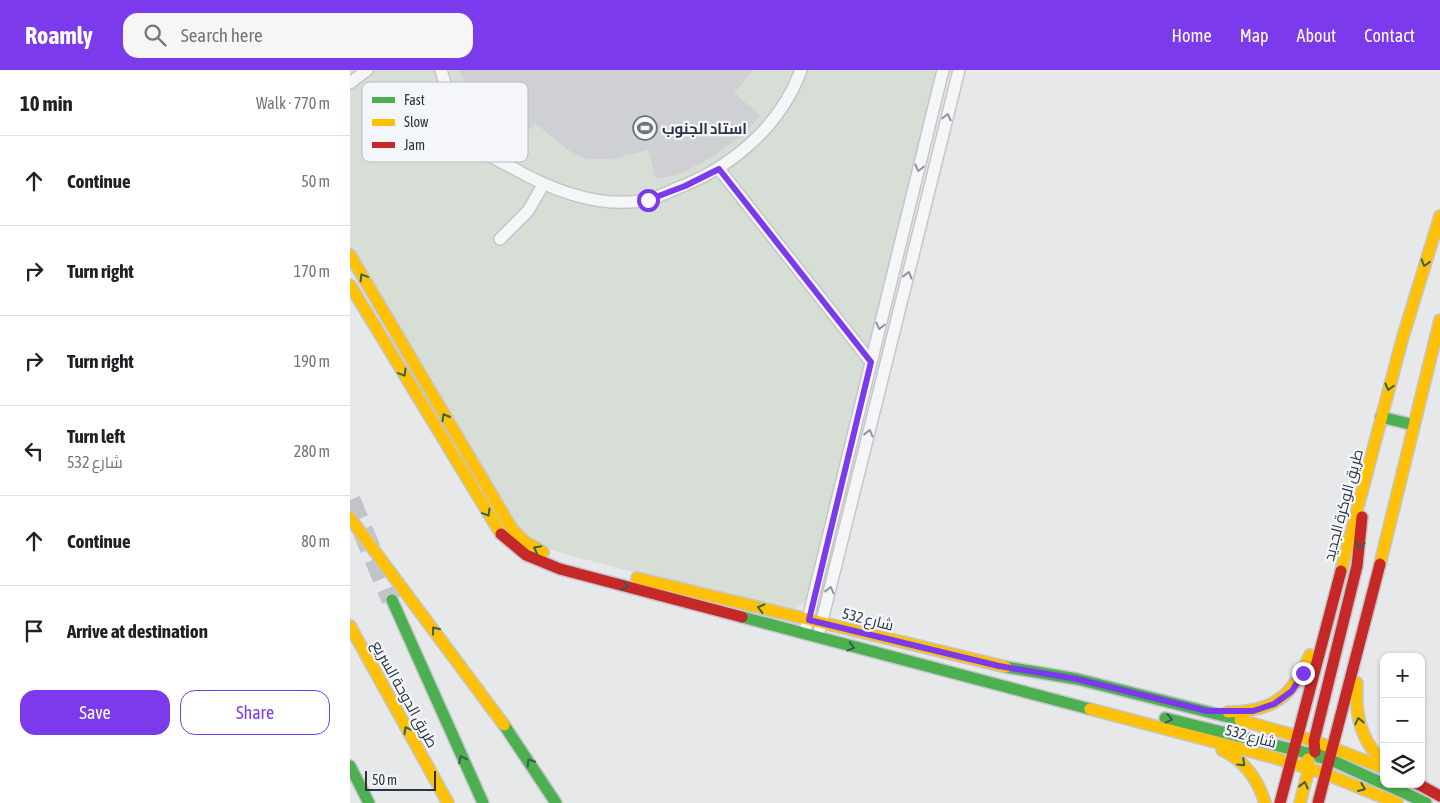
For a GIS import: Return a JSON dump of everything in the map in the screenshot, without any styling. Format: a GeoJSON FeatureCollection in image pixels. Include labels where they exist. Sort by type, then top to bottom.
{"type":"FeatureCollection","features":[{"type":"Feature","properties":{"kind":"main road","name":"طريق الوكرة الجديد"},"geometry":{"type":"LineString","coordinates":[[1280,803],[1381,417],[1402,340],[1440,216]]}},
{"type":"Feature","properties":{"kind":"main road","name":"شارع 532"},"geometry":{"type":"LineString","coordinates":[[350,255],[512,529],[524,541],[556,558],[999,666],[1077,679],[1207,711],[1298,737],[1311,754]]}},
{"type":"Feature","properties":{"kind":"main road","name":"شارع 532"},"geometry":{"type":"LineString","coordinates":[[350,285],[499,532],[516,550],[527,556],[560,569],[1290,763],[1311,754],[1331,753],[1380,767]]}},
{"type":"Feature","properties":{"kind":"main road"},"geometry":{"type":"LineString","coordinates":[[1318,803],[1440,320]]}},
{"type":"Feature","properties":{"kind":"main road"},"geometry":{"type":"LineString","coordinates":[[1381,417],[1414,425]]}},
{"type":"Feature","properties":{"kind":"main road"},"geometry":{"type":"LineString","coordinates":[[1380,758],[1366,742],[1360,727],[1355,704],[1357,684],[1409,480],[1411,440]]}},
{"type":"Feature","properties":{"kind":"main road"},"geometry":{"type":"LineString","coordinates":[[1300,803],[1361,542],[1365,478]]}},
{"type":"Feature","properties":{"kind":"main road"},"geometry":{"type":"LineString","coordinates":[[1207,711],[1253,711],[1274,704],[1292,691],[1303,673],[1312,650],[1343,524],[1360,497]]}},
{"type":"Feature","properties":{"kind":"main road"},"geometry":{"type":"LineString","coordinates":[[350,518],[460,663],[514,738],[556,803]]}},
{"type":"Feature","properties":{"kind":"main road"},"geometry":{"type":"LineString","coordinates":[[392,600],[483,803]]}},
{"type":"Feature","properties":{"kind":"main road","name":"طريق الدوحة السريع"},"geometry":{"type":"LineString","coordinates":[[350,626],[448,803]]}},
{"type":"Feature","properties":{"kind":"main road"},"geometry":{"type":"LineString","coordinates":[[998,686],[1019,698],[1176,737],[1226,752],[1242,760],[1256,780],[1265,803]]}},
{"type":"Feature","properties":{"kind":"main road"},"geometry":{"type":"LineString","coordinates":[[1035,696],[1098,702],[1311,754],[1326,774],[1397,803]]}},
{"type":"Feature","properties":{"kind":"main road"},"geometry":{"type":"LineString","coordinates":[[1331,753],[1380,782]]}},
{"type":"Feature","properties":{"kind":"main road"},"geometry":{"type":"LineString","coordinates":[[350,766],[369,803]]}},
{"type":"Feature","properties":{"kind":"main road"},"geometry":{"type":"LineString","coordinates":[[1393,788],[1426,803]]}},
{"type":"Feature","properties":{"kind":"main road"},"geometry":{"type":"LineString","coordinates":[[1425,788],[1440,796]]}},
{"type":"Feature","properties":{"kind":"street"},"geometry":{"type":"LineString","coordinates":[[350,83],[367,70]]}},
{"type":"Feature","properties":{"kind":"street"},"geometry":{"type":"LineString","coordinates":[[503,162],[543,185],[570,194],[612,202],[648,200],[685,186],[719,169],[757,140],[796,85],[801,70]]}},
{"type":"Feature","properties":{"kind":"street"},"geometry":{"type":"LineString","coordinates":[[804,634],[809,620],[942,70]]}},
{"type":"Feature","properties":{"kind":"street"},"geometry":{"type":"LineString","coordinates":[[818,638],[959,70]]}},
{"type":"Feature","properties":{"kind":"street"},"geometry":{"type":"LineString","coordinates":[[719,169],[871,362]]}},
{"type":"Feature","properties":{"kind":"street"},"geometry":{"type":"LineString","coordinates":[[500,239],[528,211],[543,185]]}},
{"type":"Feature","properties":{"kind":"shaded area"},"geometry":{"type":"Polygon","coordinates":[[[350,70],[940,70],[808,598],[797,608],[785,612],[565,554],[548,548],[514,525],[350,246],[350,70]]]}},
{"type":"Feature","properties":{"kind":"building","name":"استاد الجنوب"},"geometry":{"type":"Polygon","coordinates":[[[459,70],[753,70],[734,93],[760,115],[745,133],[717,154],[673,176],[656,178],[648,150],[611,159],[586,159],[568,150],[535,123],[528,131],[528,82],[465,82],[459,70]]]}},
{"type":"Feature","properties":{"kind":"tunnel"},"geometry":{"type":"LineString","coordinates":[[350,500],[392,600]]}},
{"type":"Feature","properties":{"kind":"traffic: fast"},"geometry":{"type":"LineString","coordinates":[[1381,417],[1414,425]]}},
{"type":"Feature","properties":{"kind":"traffic: fast"},"geometry":{"type":"LineString","coordinates":[[392,600],[483,803]]}},
{"type":"Feature","properties":{"kind":"traffic: fast"},"geometry":{"type":"LineString","coordinates":[[742,617],[1090,709]]}},
{"type":"Feature","properties":{"kind":"traffic: fast"},"geometry":{"type":"LineString","coordinates":[[1006,667],[1077,679],[1240,720]]}},
{"type":"Feature","properties":{"kind":"traffic: fast"},"geometry":{"type":"LineString","coordinates":[[1165,718],[1307,753],[1332,748]]}},
{"type":"Feature","properties":{"kind":"traffic: fast"},"geometry":{"type":"LineString","coordinates":[[504,725],[556,803]]}},
{"type":"Feature","properties":{"kind":"traffic: fast"},"geometry":{"type":"LineString","coordinates":[[1319,757],[1329,759],[1380,782]]}},
{"type":"Feature","properties":{"kind":"traffic: fast"},"geometry":{"type":"LineString","coordinates":[[350,766],[369,803]]}},
{"type":"Feature","properties":{"kind":"traffic: fast"},"geometry":{"type":"LineString","coordinates":[[1394,788],[1426,803]]}},
{"type":"Feature","properties":{"kind":"traffic: slow"},"geometry":{"type":"LineString","coordinates":[[1341,571],[1402,340],[1440,216]]}},
{"type":"Feature","properties":{"kind":"traffic: slow"},"geometry":{"type":"LineString","coordinates":[[350,255],[512,529],[524,541],[543,552]]}},
{"type":"Feature","properties":{"kind":"traffic: slow"},"geometry":{"type":"LineString","coordinates":[[350,285],[501,534]]}},
{"type":"Feature","properties":{"kind":"traffic: slow"},"geometry":{"type":"LineString","coordinates":[[1380,564],[1440,320]]}},
{"type":"Feature","properties":{"kind":"traffic: slow"},"geometry":{"type":"LineString","coordinates":[[350,518],[504,725]]}},
{"type":"Feature","properties":{"kind":"traffic: slow"},"geometry":{"type":"LineString","coordinates":[[637,578],[1006,667]]}},
{"type":"Feature","properties":{"kind":"traffic: slow"},"geometry":{"type":"LineString","coordinates":[[350,626],[448,803]]}},
{"type":"Feature","properties":{"kind":"traffic: slow"},"geometry":{"type":"LineString","coordinates":[[1228,712],[1257,709],[1279,699],[1296,681],[1310,655]]}},
{"type":"Feature","properties":{"kind":"traffic: slow"},"geometry":{"type":"LineString","coordinates":[[1357,683],[1358,716],[1364,736],[1380,758]]}},
{"type":"Feature","properties":{"kind":"traffic: slow"},"geometry":{"type":"LineString","coordinates":[[1090,709],[1272,757],[1326,774],[1397,803]]}},
{"type":"Feature","properties":{"kind":"traffic: slow"},"geometry":{"type":"LineString","coordinates":[[1240,720],[1314,741],[1380,766]]}},
{"type":"Feature","properties":{"kind":"traffic: slow"},"geometry":{"type":"LineString","coordinates":[[1222,750],[1244,765],[1259,786],[1265,803]]}},
{"type":"Feature","properties":{"kind":"traffic: slow"},"geometry":{"type":"LineString","coordinates":[[1300,803],[1309,768],[1308,759]]}},
{"type":"Feature","properties":{"kind":"traffic: jam"},"geometry":{"type":"LineString","coordinates":[[1315,752],[1314,741],[1357,566],[1362,517]]}},
{"type":"Feature","properties":{"kind":"traffic: jam"},"geometry":{"type":"LineString","coordinates":[[501,534],[526,555],[560,569],[742,617]]}},
{"type":"Feature","properties":{"kind":"traffic: jam"},"geometry":{"type":"LineString","coordinates":[[1318,803],[1380,564]]}},
{"type":"Feature","properties":{"kind":"traffic: jam"},"geometry":{"type":"LineString","coordinates":[[1280,803],[1341,571]]}},
{"type":"Feature","properties":{"kind":"traffic: jam"},"geometry":{"type":"LineString","coordinates":[[1425,788],[1440,796]]}},
{"type":"Feature","properties":{"kind":"place","name":"استاد الجنوب"},"geometry":{"type":"Point","coordinates":[645,128]}},
{"type":"Feature","properties":{"kind":"route"},"geometry":{"type":"LineString","coordinates":[[648,200],[685,186],[719,169],[871,362],[809,620],[999,666],[1077,679],[1207,711],[1233,713],[1253,711],[1274,704],[1292,691],[1303,673]]}}]}
